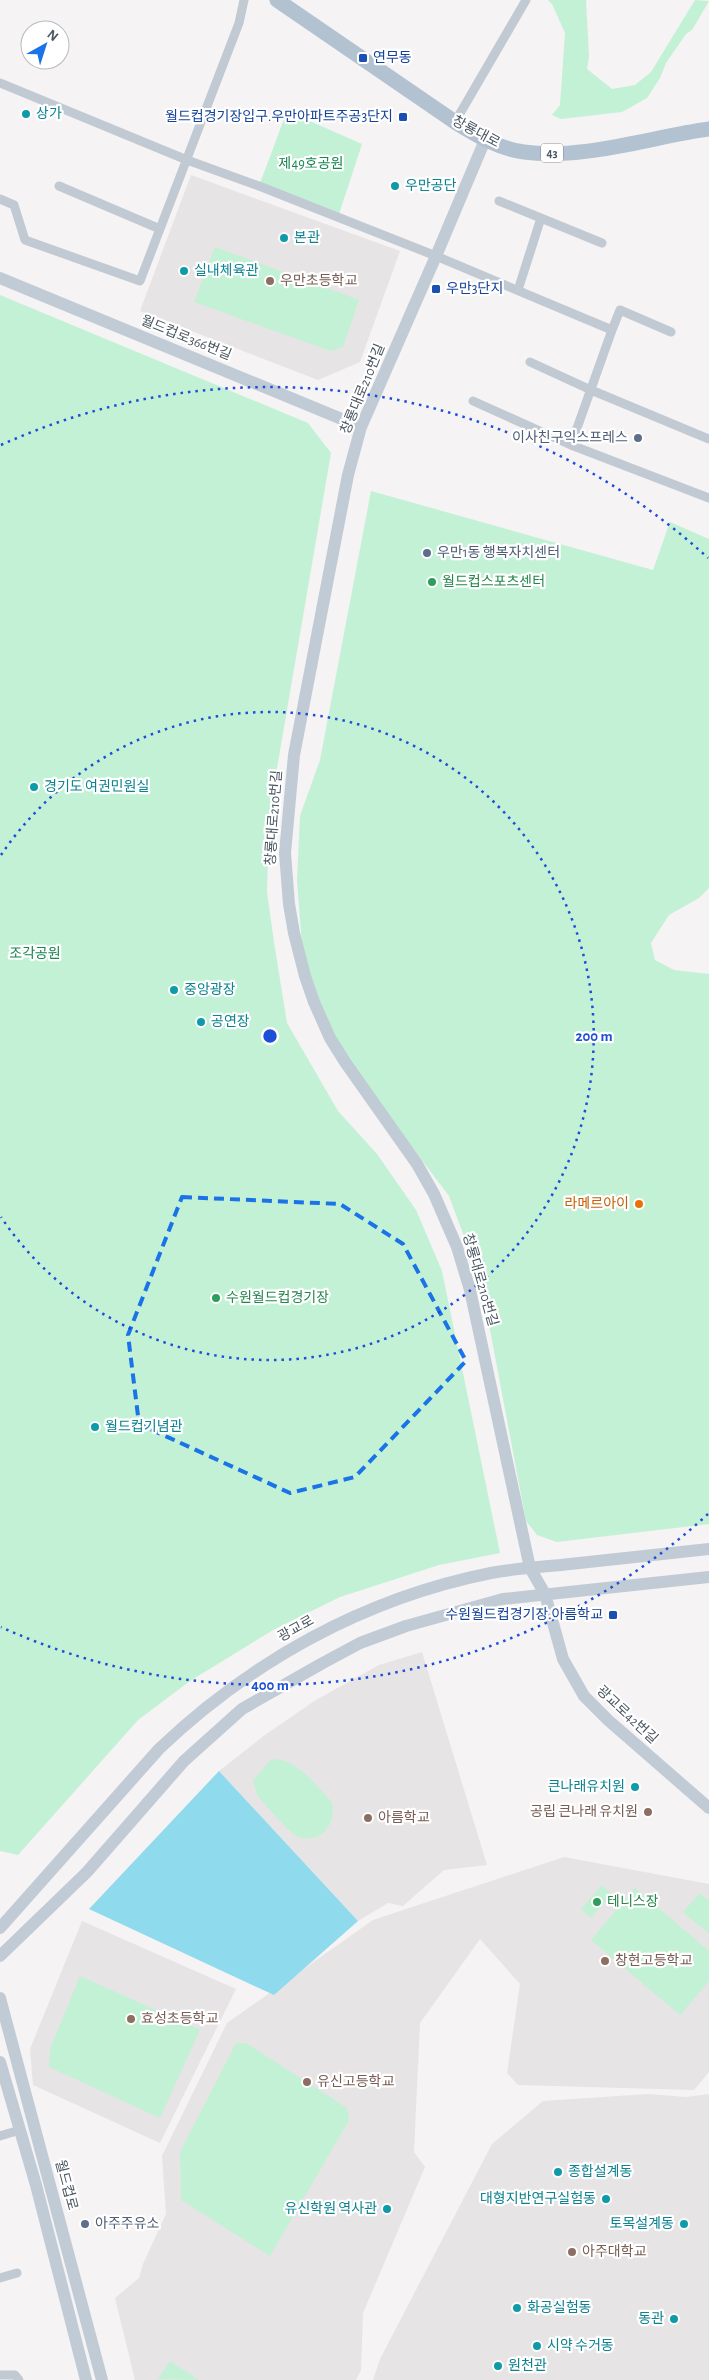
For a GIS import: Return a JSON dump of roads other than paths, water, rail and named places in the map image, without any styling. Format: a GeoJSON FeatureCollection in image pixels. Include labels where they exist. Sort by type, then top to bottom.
{"type":"FeatureCollection","features":[{"type":"Feature","properties":{"kind":"main road","name":"창룡대로"},"geometry":{"type":"LineString","coordinates":[[277,0],[454,122],[485,140],[524,152],[566,152],[602,148],[709,129]]}},
{"type":"Feature","properties":{"kind":"street"},"geometry":{"type":"LineString","coordinates":[[0,200],[14,205],[25,240],[140,281],[239,23],[244,0]]}},
{"type":"Feature","properties":{"kind":"street"},"geometry":{"type":"LineString","coordinates":[[454,122],[523,1]]}},
{"type":"Feature","properties":{"kind":"street"},"geometry":{"type":"LineString","coordinates":[[0,83],[187,160],[259,186],[436,256],[612,330]]}},
{"type":"Feature","properties":{"kind":"street","name":"창룡대로210번길"},"geometry":{"type":"LineString","coordinates":[[485,140],[361,427],[348,475],[294,755],[285,853],[289,904],[305,976],[330,1038],[359,1085],[417,1164],[437,1200],[457,1247],[470,1290],[530,1568]]}},
{"type":"Feature","properties":{"kind":"street"},"geometry":{"type":"LineString","coordinates":[[59,186],[160,229]]}},
{"type":"Feature","properties":{"kind":"street"},"geometry":{"type":"LineString","coordinates":[[499,202],[602,243]]}},
{"type":"Feature","properties":{"kind":"street"},"geometry":{"type":"LineString","coordinates":[[518,290],[541,218]]}},
{"type":"Feature","properties":{"kind":"street","name":"월드컵로366번길"},"geometry":{"type":"LineString","coordinates":[[0,278],[361,427]]}},
{"type":"Feature","properties":{"kind":"street"},"geometry":{"type":"LineString","coordinates":[[571,445],[620,310],[671,332]]}},
{"type":"Feature","properties":{"kind":"street"},"geometry":{"type":"LineString","coordinates":[[530,362],[590,390],[709,439]]}},
{"type":"Feature","properties":{"kind":"street"},"geometry":{"type":"LineString","coordinates":[[473,401],[571,445],[709,498]]}},
{"type":"Feature","properties":{"kind":"street","name":"광교로"},"geometry":{"type":"LineString","coordinates":[[0,1928],[159,1749],[184,1725],[203,1709],[297,1644],[362,1612],[394,1600],[492,1573],[709,1549]]}},
{"type":"Feature","properties":{"kind":"street","name":"광교로42번길"},"geometry":{"type":"LineString","coordinates":[[530,1568],[545,1594],[563,1659],[584,1696],[608,1720],[709,1808]]}},
{"type":"Feature","properties":{"kind":"street"},"geometry":{"type":"LineString","coordinates":[[0,1956],[87,1872],[184,1762],[242,1709],[360,1643],[406,1626],[503,1599],[709,1577]]}},
{"type":"Feature","properties":{"kind":"street","name":"월드컵로"},"geometry":{"type":"LineString","coordinates":[[0,1998],[102,2380]]}},
{"type":"Feature","properties":{"kind":"street","name":"월드컵로"},"geometry":{"type":"LineString","coordinates":[[0,2062],[36,2185],[86,2380]]}},
{"type":"Feature","properties":{"kind":"street"},"geometry":{"type":"LineString","coordinates":[[0,2136],[20,2130]]}},
{"type":"Feature","properties":{"kind":"street"},"geometry":{"type":"LineString","coordinates":[[0,2278],[17,2273]]}},
{"type":"Feature","properties":{"kind":"street"},"geometry":{"type":"LineString","coordinates":[[0,2375],[15,2375],[18,2380]]}},
{"type":"Feature","properties":{"kind":"water"},"geometry":{"type":"Polygon","coordinates":[[[219,1771],[358,1921],[274,1995],[89,1909],[219,1771]]]}},
{"type":"Feature","properties":{"kind":"place","name":"연무동"},"geometry":{"type":"Point","coordinates":[363,58]}},
{"type":"Feature","properties":{"kind":"place","name":"상가"},"geometry":{"type":"Point","coordinates":[26,114]}},
{"type":"Feature","properties":{"kind":"place","name":"월드컵경기장입구.우만아파트주공3단지"},"geometry":{"type":"Point","coordinates":[403,117]}},
{"type":"Feature","properties":{"kind":"place","name":"우만공단"},"geometry":{"type":"Point","coordinates":[395,186]}},
{"type":"Feature","properties":{"kind":"place","name":"본관"},"geometry":{"type":"Point","coordinates":[284,238]}},
{"type":"Feature","properties":{"kind":"place","name":"실내체육관"},"geometry":{"type":"Point","coordinates":[184,271]}},
{"type":"Feature","properties":{"kind":"place","name":"우만초등학교"},"geometry":{"type":"Point","coordinates":[270,281]}},
{"type":"Feature","properties":{"kind":"place","name":"우만3단지"},"geometry":{"type":"Point","coordinates":[436,289]}},
{"type":"Feature","properties":{"kind":"place","name":"이사친구익스프레스"},"geometry":{"type":"Point","coordinates":[638,438]}},
{"type":"Feature","properties":{"kind":"place","name":"우만1동 행복자치센터"},"geometry":{"type":"Point","coordinates":[427,553]}},
{"type":"Feature","properties":{"kind":"place","name":"월드컵스포츠센터"},"geometry":{"type":"Point","coordinates":[432,582]}},
{"type":"Feature","properties":{"kind":"place","name":"경기도 여권민원실"},"geometry":{"type":"Point","coordinates":[34,787]}},
{"type":"Feature","properties":{"kind":"place","name":"중앙광장"},"geometry":{"type":"Point","coordinates":[174,990]}},
{"type":"Feature","properties":{"kind":"place","name":"공연장"},"geometry":{"type":"Point","coordinates":[201,1022]}},
{"type":"Feature","properties":{"kind":"place","name":"라메르아이"},"geometry":{"type":"Point","coordinates":[639,1204]}},
{"type":"Feature","properties":{"kind":"place","name":"수원월드컵경기장"},"geometry":{"type":"Point","coordinates":[216,1298]}},
{"type":"Feature","properties":{"kind":"place","name":"월드컵기념관"},"geometry":{"type":"Point","coordinates":[95,1427]}},
{"type":"Feature","properties":{"kind":"place","name":"수원월드컵경기장.아름학교"},"geometry":{"type":"Point","coordinates":[613,1615]}},
{"type":"Feature","properties":{"kind":"place","name":"큰나래유치원"},"geometry":{"type":"Point","coordinates":[635,1787]}},
{"type":"Feature","properties":{"kind":"place","name":"공립 큰나래 유치원"},"geometry":{"type":"Point","coordinates":[648,1812]}},
{"type":"Feature","properties":{"kind":"place","name":"아름학교"},"geometry":{"type":"Point","coordinates":[368,1818]}},
{"type":"Feature","properties":{"kind":"place","name":"테니스장"},"geometry":{"type":"Point","coordinates":[597,1902]}},
{"type":"Feature","properties":{"kind":"place","name":"창현고등학교"},"geometry":{"type":"Point","coordinates":[605,1961]}},
{"type":"Feature","properties":{"kind":"place","name":"효성초등학교"},"geometry":{"type":"Point","coordinates":[131,2019]}},
{"type":"Feature","properties":{"kind":"place","name":"유신고등학교"},"geometry":{"type":"Point","coordinates":[307,2082]}},
{"type":"Feature","properties":{"kind":"place","name":"종합설계동"},"geometry":{"type":"Point","coordinates":[558,2172]}},
{"type":"Feature","properties":{"kind":"place","name":"대형지반연구실험동"},"geometry":{"type":"Point","coordinates":[606,2199]}},
{"type":"Feature","properties":{"kind":"place","name":"유신학원 역사관"},"geometry":{"type":"Point","coordinates":[387,2209]}},
{"type":"Feature","properties":{"kind":"place","name":"아주주유소"},"geometry":{"type":"Point","coordinates":[85,2224]}},
{"type":"Feature","properties":{"kind":"place","name":"토목설계동"},"geometry":{"type":"Point","coordinates":[684,2224]}},
{"type":"Feature","properties":{"kind":"place","name":"아주대학교"},"geometry":{"type":"Point","coordinates":[572,2252]}},
{"type":"Feature","properties":{"kind":"place","name":"화공실험동"},"geometry":{"type":"Point","coordinates":[517,2308]}},
{"type":"Feature","properties":{"kind":"place","name":"동관"},"geometry":{"type":"Point","coordinates":[674,2319]}},
{"type":"Feature","properties":{"kind":"place","name":"시약 수거동"},"geometry":{"type":"Point","coordinates":[537,2346]}},
{"type":"Feature","properties":{"kind":"place","name":"원천관"},"geometry":{"type":"Point","coordinates":[498,2366]}},
{"type":"Feature","properties":{"kind":"park label","name":"제49호공원"},"geometry":{"type":"Point","coordinates":[311,164]}},
{"type":"Feature","properties":{"kind":"park label","name":"조각공원"},"geometry":{"type":"Point","coordinates":[35,954]}}]}
